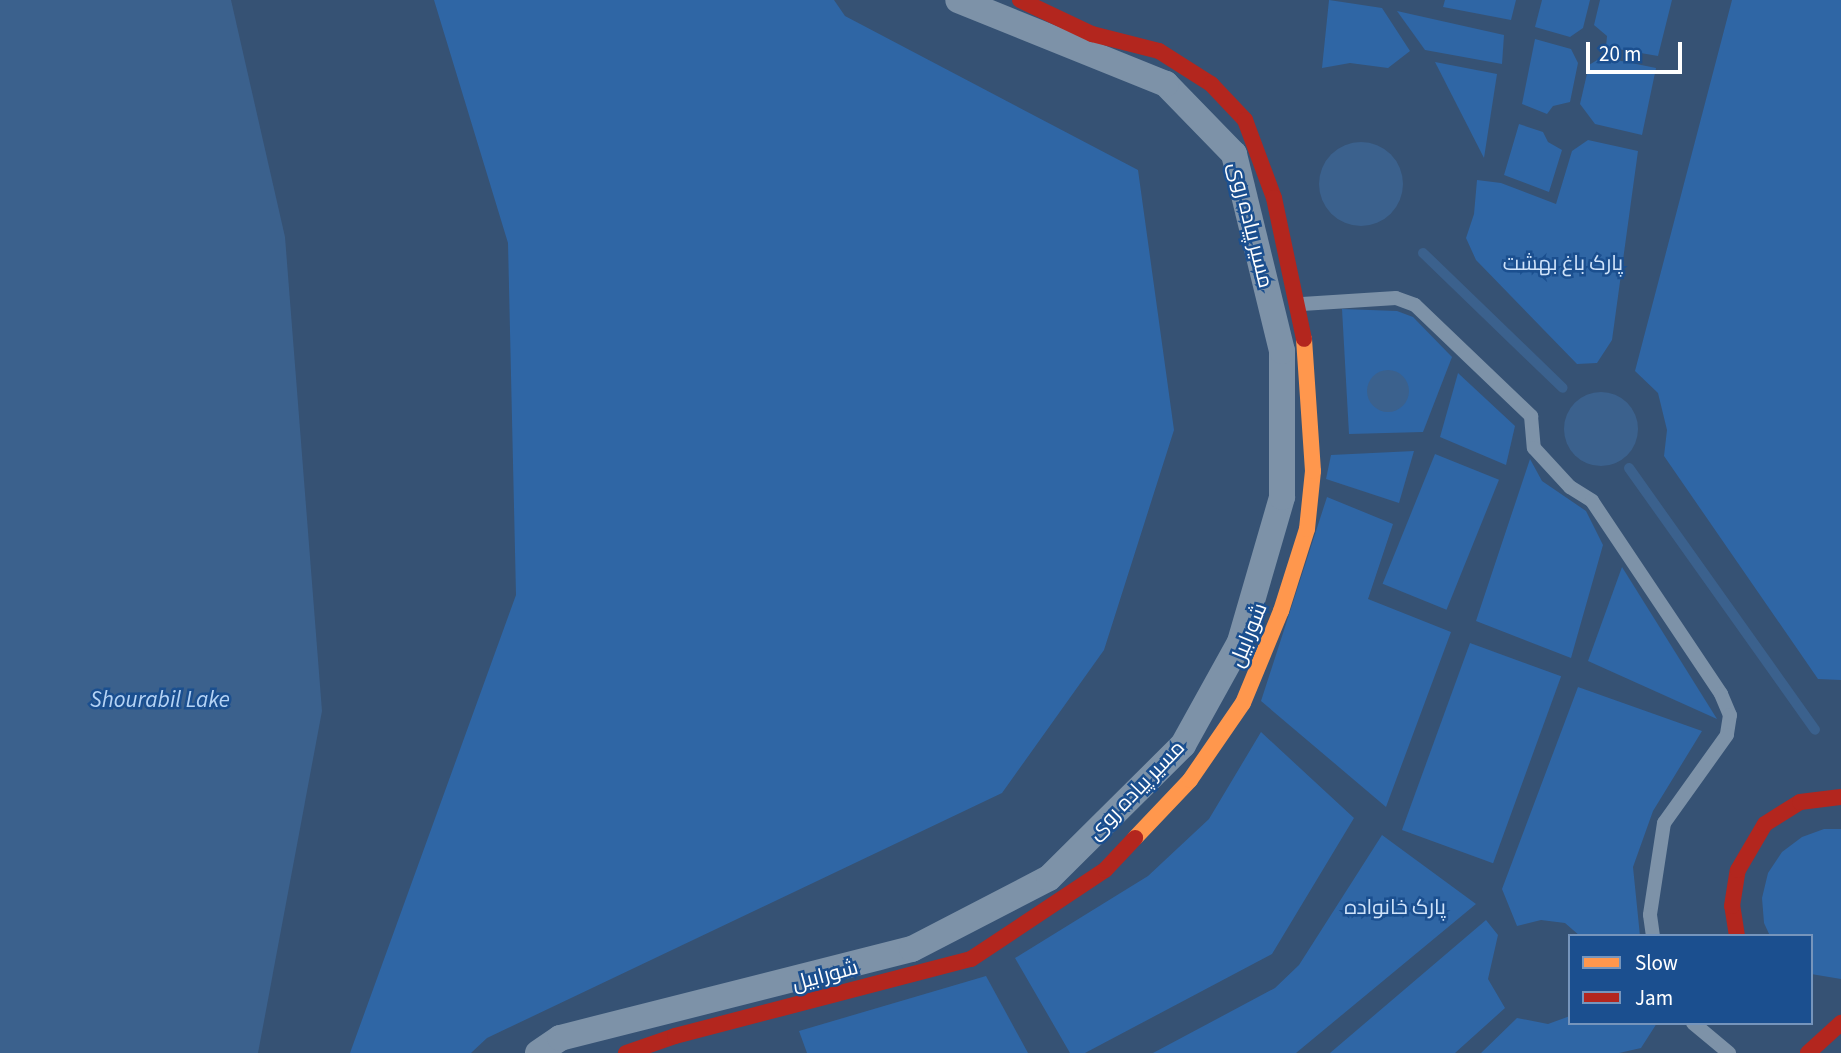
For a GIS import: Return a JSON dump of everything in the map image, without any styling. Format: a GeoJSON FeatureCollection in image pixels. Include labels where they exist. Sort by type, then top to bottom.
{"type":"FeatureCollection","features":[{"type":"Feature","properties":{"kind":"street","name":"مسیر پیاده روی"},"geometry":{"type":"LineString","coordinates":[[538,1053],[560,1038],[912,949],[1049,878],[1183,745],[1240,642],[1282,497],[1282,351],[1234,154],[1166,84],[958,0]]}},
{"type":"Feature","properties":{"kind":"street","name":"شورابیل"},"geometry":{"type":"LineString","coordinates":[[626,1053],[675,1036],[971,959],[1105,870],[1189,780],[1243,703],[1281,611],[1307,529],[1313,471],[1311,396],[1299,304],[1274,198],[1245,120],[1211,84],[1159,51],[1092,34],[1020,0]]}},
{"type":"Feature","properties":{"kind":"street"},"geometry":{"type":"LineString","coordinates":[[1737,934],[1732,906],[1738,870],[1765,824],[1800,802],[1841,797]]}},
{"type":"Feature","properties":{"kind":"street"},"geometry":{"type":"LineString","coordinates":[[1808,1053],[1837,1016]]}},
{"type":"Feature","properties":{"kind":"lane"},"geometry":{"type":"LineString","coordinates":[[1299,304],[1396,298],[1415,304],[1531,416],[1534,448],[1570,487],[1592,501],[1721,694],[1730,715],[1727,735],[1664,823],[1650,915],[1653,934]]}},
{"type":"Feature","properties":{"kind":"lane"},"geometry":{"type":"LineString","coordinates":[[1695,1025],[1730,1053]]}},
{"type":"Feature","properties":{"kind":"green space"},"geometry":{"type":"Polygon","coordinates":[[[434,0],[834,0],[845,16],[1138,170],[1174,430],[1104,650],[1002,793],[487,1038],[471,1053],[350,1053],[516,595],[508,243],[434,0]]]}},
{"type":"Feature","properties":{"kind":"green space"},"geometry":{"type":"Polygon","coordinates":[[[1329,0],[1382,8],[1410,51],[1388,68],[1350,63],[1322,68],[1329,0]]]}},
{"type":"Feature","properties":{"kind":"green space"},"geometry":{"type":"Polygon","coordinates":[[[1445,0],[1516,0],[1511,20],[1443,7],[1445,0]]]}},
{"type":"Feature","properties":{"kind":"green space"},"geometry":{"type":"Polygon","coordinates":[[[1542,0],[1590,0],[1583,28],[1570,37],[1535,27],[1542,0]]]}},
{"type":"Feature","properties":{"kind":"green space"},"geometry":{"type":"Polygon","coordinates":[[[1600,0],[1672,0],[1658,56],[1606,47],[1607,36],[1594,25],[1600,0]]]}},
{"type":"Feature","properties":{"kind":"green space"},"geometry":{"type":"Polygon","coordinates":[[[1732,0],[1841,0],[1841,680],[1818,679],[1664,456],[1667,430],[1658,393],[1635,371],[1732,0]]]}},
{"type":"Feature","properties":{"kind":"green space"},"geometry":{"type":"Polygon","coordinates":[[[1397,11],[1504,35],[1502,64],[1425,50],[1397,11]]]}},
{"type":"Feature","properties":{"kind":"green space"},"geometry":{"type":"Polygon","coordinates":[[[1535,39],[1571,49],[1578,63],[1570,102],[1553,106],[1547,114],[1522,104],[1535,39]]]}},
{"type":"Feature","properties":{"kind":"green space"},"geometry":{"type":"Polygon","coordinates":[[[1602,57],[1656,68],[1642,135],[1595,124],[1580,104],[1589,65],[1602,57]]]}},
{"type":"Feature","properties":{"kind":"green space"},"geometry":{"type":"Polygon","coordinates":[[[1435,62],[1497,74],[1484,158],[1435,62]]]}},
{"type":"Feature","properties":{"kind":"green space","name":"پارک باغ بهشت"},"geometry":{"type":"Polygon","coordinates":[[[1519,124],[1543,132],[1548,142],[1562,150],[1549,192],[1504,175],[1519,124]]]}},
{"type":"Feature","properties":{"kind":"green space","name":"پارک باغ بهشت"},"geometry":{"type":"Polygon","coordinates":[[[1588,140],[1638,151],[1612,340],[1597,363],[1577,364],[1476,260],[1466,238],[1474,214],[1477,180],[1501,183],[1556,204],[1572,151],[1588,140]]]}},
{"type":"Feature","properties":{"kind":"green space"},"geometry":{"type":"Polygon","coordinates":[[[1342,309],[1397,311],[1413,317],[1452,357],[1423,432],[1349,434],[1342,309]]]}},
{"type":"Feature","properties":{"kind":"green space"},"geometry":{"type":"Polygon","coordinates":[[[1458,373],[1515,426],[1506,465],[1440,437],[1458,373]]]}},
{"type":"Feature","properties":{"kind":"green space"},"geometry":{"type":"Polygon","coordinates":[[[1414,451],[1399,503],[1326,479],[1331,455],[1414,451]]]}},
{"type":"Feature","properties":{"kind":"green space"},"geometry":{"type":"Polygon","coordinates":[[[1435,454],[1499,480],[1447,610],[1383,584],[1435,454]]]}},
{"type":"Feature","properties":{"kind":"green space"},"geometry":{"type":"Polygon","coordinates":[[[1530,459],[1542,481],[1586,511],[1603,545],[1571,658],[1476,621],[1530,459]]]}},
{"type":"Feature","properties":{"kind":"green space"},"geometry":{"type":"Polygon","coordinates":[[[1327,497],[1393,524],[1368,599],[1451,632],[1386,807],[1261,701],[1327,497]]]}},
{"type":"Feature","properties":{"kind":"green space"},"geometry":{"type":"Polygon","coordinates":[[[1622,567],[1717,719],[1588,661],[1622,567]]]}},
{"type":"Feature","properties":{"kind":"green space"},"geometry":{"type":"Polygon","coordinates":[[[1470,643],[1561,676],[1493,863],[1402,830],[1470,643]]]}},
{"type":"Feature","properties":{"kind":"green space"},"geometry":{"type":"Polygon","coordinates":[[[1578,687],[1702,731],[1653,811],[1633,867],[1640,934],[1578,934],[1565,923],[1541,920],[1517,926],[1502,889],[1578,687]]]}},
{"type":"Feature","properties":{"kind":"green space"},"geometry":{"type":"Polygon","coordinates":[[[1261,732],[1354,818],[1272,954],[1085,1053],[1070,1053],[1015,958],[1148,876],[1209,819],[1261,732]]]}},
{"type":"Feature","properties":{"kind":"green space"},"geometry":{"type":"Polygon","coordinates":[[[1824,829],[1841,829],[1841,979],[1813,974],[1813,934],[1769,934],[1764,923],[1762,898],[1768,873],[1782,852],[1802,837],[1824,829]]]}},
{"type":"Feature","properties":{"kind":"green space","name":"پارک خانواده"},"geometry":{"type":"Polygon","coordinates":[[[1382,835],[1476,904],[1296,1053],[1153,1053],[1275,988],[1299,965],[1382,835]]]}},
{"type":"Feature","properties":{"kind":"green space"},"geometry":{"type":"Polygon","coordinates":[[[1486,920],[1498,935],[1488,979],[1505,1008],[1455,1053],[1330,1053],[1486,920]]]}},
{"type":"Feature","properties":{"kind":"green space"},"geometry":{"type":"Polygon","coordinates":[[[986,976],[1028,1053],[807,1053],[799,1031],[986,976]]]}},
{"type":"Feature","properties":{"kind":"green space"},"geometry":{"type":"Polygon","coordinates":[[[1568,1017],[1568,1025],[1656,1025],[1641,1048],[1619,1053],[1481,1053],[1517,1018],[1548,1024],[1568,1017]]]}},
{"type":"Feature","properties":{"kind":"water","name":"Shourabil Lake"},"geometry":{"type":"Polygon","coordinates":[[[0,0],[231,0],[285,237],[322,711],[258,1053],[0,1053],[0,0]]]}},
{"type":"Feature","properties":{"kind":"water"},"geometry":{"type":"Polygon","coordinates":[[[1361,142],[1377,145],[1391,154],[1400,168],[1403,184],[1400,200],[1391,214],[1377,223],[1361,226],[1345,223],[1331,214],[1322,200],[1319,184],[1322,168],[1331,154],[1345,145],[1361,142]]]}},
{"type":"Feature","properties":{"kind":"water"},"geometry":{"type":"Polygon","coordinates":[[[1388,370],[1403,376],[1409,391],[1403,406],[1388,412],[1373,406],[1367,391],[1373,376],[1388,370]]]}},
{"type":"Feature","properties":{"kind":"water"},"geometry":{"type":"Polygon","coordinates":[[[1601,392],[1615,395],[1627,403],[1635,415],[1638,429],[1635,443],[1627,455],[1615,463],[1601,466],[1587,463],[1575,455],[1567,443],[1564,429],[1567,415],[1575,403],[1587,395],[1601,392]]]}},
{"type":"Feature","properties":{"kind":"waterway"},"geometry":{"type":"LineString","coordinates":[[1423,253],[1563,388]]}},
{"type":"Feature","properties":{"kind":"waterway"},"geometry":{"type":"LineString","coordinates":[[1629,468],[1815,730]]}},
{"type":"Feature","properties":{"kind":"traffic: slow"},"geometry":{"type":"LineString","coordinates":[[1135,838],[1190,780],[1243,703],[1281,611],[1307,529],[1313,471],[1304,339]]}},
{"type":"Feature","properties":{"kind":"traffic: jam"},"geometry":{"type":"LineString","coordinates":[[1020,0],[1092,34],[1159,51],[1211,84],[1245,120],[1274,198],[1304,339]]}},
{"type":"Feature","properties":{"kind":"traffic: jam"},"geometry":{"type":"LineString","coordinates":[[1737,934],[1732,906],[1738,870],[1765,824],[1800,802],[1841,797]]}},
{"type":"Feature","properties":{"kind":"traffic: jam"},"geometry":{"type":"LineString","coordinates":[[626,1053],[675,1036],[971,959],[1105,870],[1135,838]]}},
{"type":"Feature","properties":{"kind":"traffic: jam"},"geometry":{"type":"LineString","coordinates":[[1808,1053],[1841,1023]]}}]}
